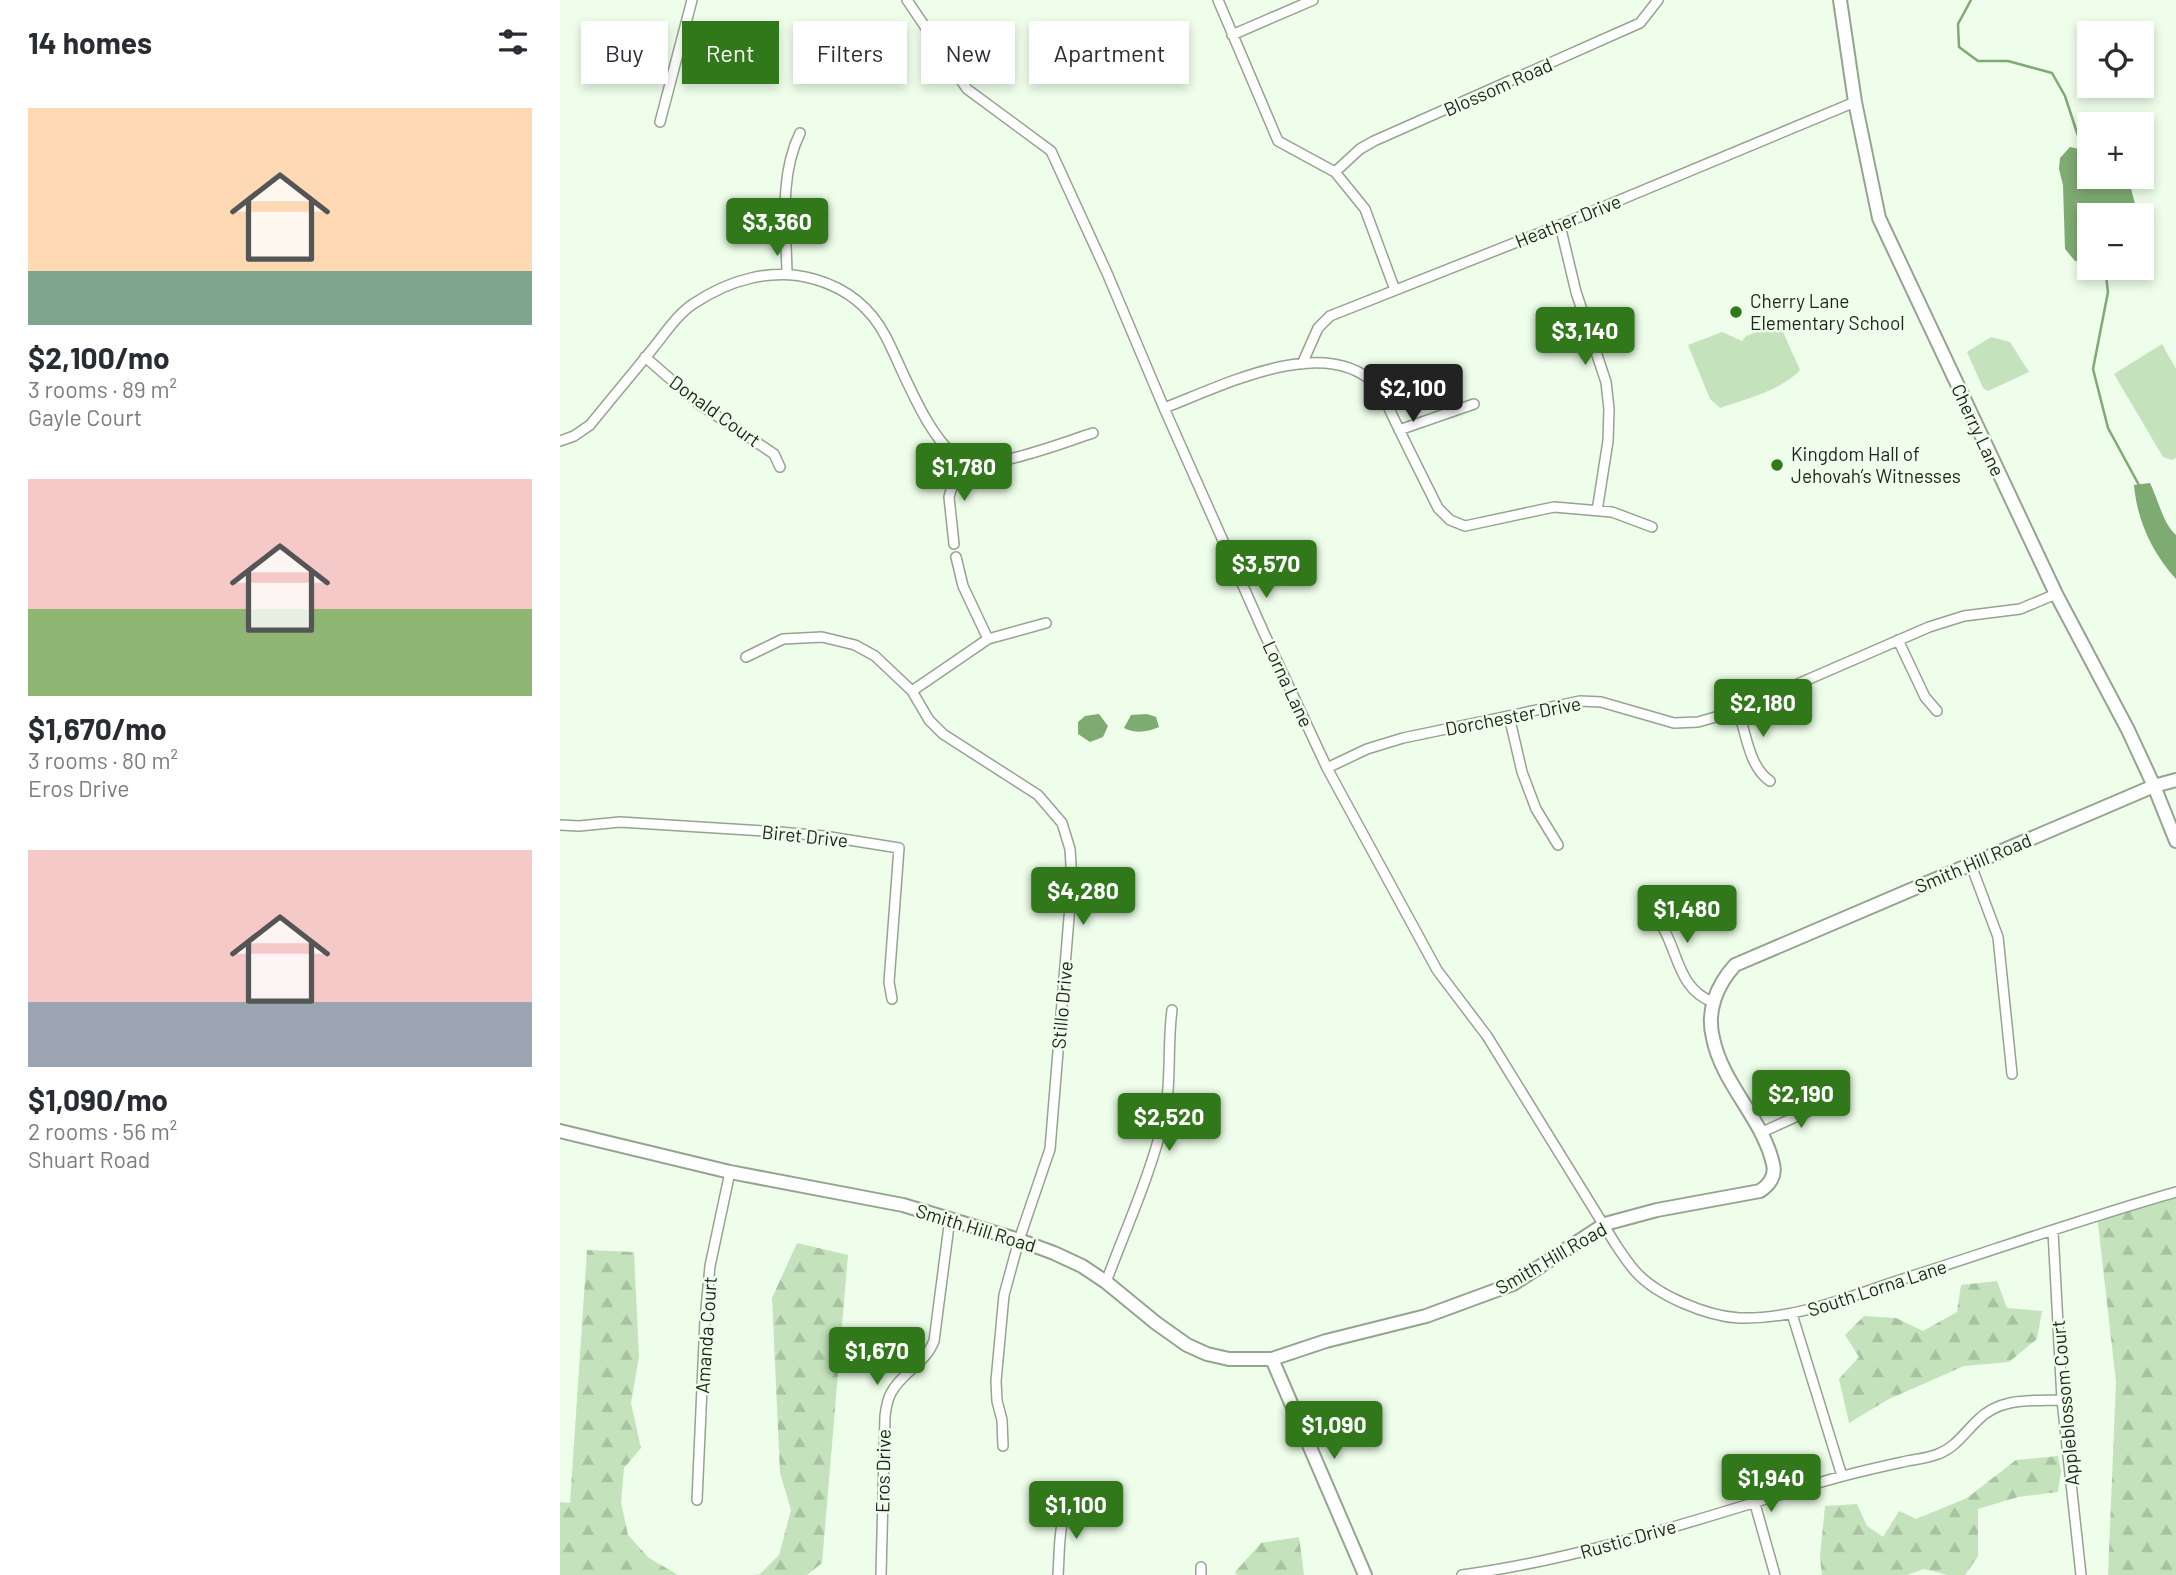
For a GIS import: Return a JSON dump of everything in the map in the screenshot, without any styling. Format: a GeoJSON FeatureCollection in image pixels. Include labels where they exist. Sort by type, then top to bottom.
{"type":"FeatureCollection","features":[{"type":"Feature","properties":{"kind":"street"},"geometry":{"type":"LineString","coordinates":[[660,122],[692,0]]}},
{"type":"Feature","properties":{"kind":"street","name":"Lorna Lane"},"geometry":{"type":"LineString","coordinates":[[907,0],[967,89],[1051,152],[1108,274],[1164,408],[1327,768],[1437,970],[1487,1036],[1605,1224]]}},
{"type":"Feature","properties":{"kind":"street"},"geometry":{"type":"LineString","coordinates":[[1218,0],[1278,141],[1335,172],[1365,209],[1395,290]]}},
{"type":"Feature","properties":{"kind":"street"},"geometry":{"type":"LineString","coordinates":[[1233,35],[1314,0]]}},
{"type":"Feature","properties":{"kind":"street","name":"Blossom Road"},"geometry":{"type":"LineString","coordinates":[[1335,172],[1360,149],[1374,141],[1640,23],[1658,0]]}},
{"type":"Feature","properties":{"kind":"street","name":"Cherry Lane"},"geometry":{"type":"LineString","coordinates":[[1840,0],[1855,102],[1878,218],[2056,594],[2128,730],[2176,841]]}},
{"type":"Feature","properties":{"kind":"street","name":"Heather Drive"},"geometry":{"type":"LineString","coordinates":[[1302,364],[1318,328],[1330,316],[1560,225],[1855,102]]}},
{"type":"Feature","properties":{"kind":"street"},"geometry":{"type":"LineString","coordinates":[[787,273],[786,174],[791,150],[800,132]]}},
{"type":"Feature","properties":{"kind":"street"},"geometry":{"type":"LineString","coordinates":[[1560,225],[1576,292],[1606,382],[1608,441],[1597,511]]}},
{"type":"Feature","properties":{"kind":"street"},"geometry":{"type":"LineString","coordinates":[[560,441],[574,436],[590,425],[673,323],[692,304],[739,281],[774,273],[787,273],[827,283],[867,309],[885,334],[931,428],[960,460],[978,464],[1000,461],[1093,433]]}},
{"type":"Feature","properties":{"kind":"street","name":"Donald Court"},"geometry":{"type":"LineString","coordinates":[[645,358],[699,404],[774,454],[780,467]]}},
{"type":"Feature","properties":{"kind":"street"},"geometry":{"type":"LineString","coordinates":[[1164,408],[1279,366],[1342,366],[1357,371],[1377,386],[1438,508],[1450,520],[1465,526],[1553,507],[1612,512],[1652,527]]}},
{"type":"Feature","properties":{"kind":"street"},"geometry":{"type":"LineString","coordinates":[[1399,430],[1474,404]]}},
{"type":"Feature","properties":{"kind":"street"},"geometry":{"type":"LineString","coordinates":[[954,544],[949,497],[960,460]]}},
{"type":"Feature","properties":{"kind":"street"},"geometry":{"type":"LineString","coordinates":[[956,557],[963,586],[988,639]]}},
{"type":"Feature","properties":{"kind":"street","name":"Dorchester Drive"},"geometry":{"type":"LineString","coordinates":[[1327,768],[1367,749],[1403,738],[1580,701],[1601,702],[1674,723],[1698,722],[1738,710],[1898,640],[1964,616],[2020,609],[2056,594]]}},
{"type":"Feature","properties":{"kind":"street"},"geometry":{"type":"LineString","coordinates":[[912,691],[988,639],[1046,623]]}},
{"type":"Feature","properties":{"kind":"street","name":"Stillo Drive"},"geometry":{"type":"LineString","coordinates":[[746,657],[783,639],[821,637],[855,645],[875,656],[912,691],[929,720],[943,734],[1038,795],[1062,823],[1070,849],[1072,881],[1050,1149],[1019,1240],[1004,1295],[996,1381],[1003,1446]]}},
{"type":"Feature","properties":{"kind":"street"},"geometry":{"type":"LineString","coordinates":[[1898,640],[1925,697],[1937,710]]}},
{"type":"Feature","properties":{"kind":"street"},"geometry":{"type":"LineString","coordinates":[[1738,710],[1756,767],[1762,776],[1770,781]]}},
{"type":"Feature","properties":{"kind":"street"},"geometry":{"type":"LineString","coordinates":[[1509,716],[1522,772],[1536,809],[1558,845]]}},
{"type":"Feature","properties":{"kind":"street","name":"Smith Hill Road"},"geometry":{"type":"LineString","coordinates":[[560,1131],[730,1172],[903,1205],[1019,1240],[1054,1253],[1106,1282],[1187,1345],[1207,1354],[1229,1359],[1272,1360],[1326,1341],[1426,1316],[1482,1297],[1513,1284],[1605,1224],[1657,1210],[1760,1191],[1768,1186],[1774,1166],[1760,1133],[1720,1060],[1710,1021],[1713,1002],[1725,976],[1735,965],[2154,786],[2176,780]]}},
{"type":"Feature","properties":{"kind":"street","name":"Biret Drive"},"geometry":{"type":"LineString","coordinates":[[560,825],[620,822],[779,832],[899,848],[890,982],[892,999]]}},
{"type":"Feature","properties":{"kind":"street"},"geometry":{"type":"LineString","coordinates":[[1971,865],[1998,937],[2012,1074]]}},
{"type":"Feature","properties":{"kind":"street"},"geometry":{"type":"LineString","coordinates":[[1648,909],[1663,925],[1690,989],[1699,998],[1713,1002]]}},
{"type":"Feature","properties":{"kind":"street"},"geometry":{"type":"LineString","coordinates":[[1106,1282],[1164,1117],[1172,1010]]}},
{"type":"Feature","properties":{"kind":"street"},"geometry":{"type":"LineString","coordinates":[[1760,1133],[1811,1110],[1838,1109]]}},
{"type":"Feature","properties":{"kind":"street","name":"Amanda Court"},"geometry":{"type":"LineString","coordinates":[[697,1500],[710,1266],[730,1172]]}},
{"type":"Feature","properties":{"kind":"street","name":"South Lorna Lane"},"geometry":{"type":"LineString","coordinates":[[1605,1224],[1636,1272],[1679,1301],[1711,1313],[1738,1318],[1792,1314],[2176,1192]]}},
{"type":"Feature","properties":{"kind":"street","name":"Eros Drive"},"geometry":{"type":"LineString","coordinates":[[881,1575],[885,1416],[889,1395],[899,1381],[929,1355],[934,1341],[950,1218]]}},
{"type":"Feature","properties":{"kind":"street","name":"Appleblossom Court"},"geometry":{"type":"LineString","coordinates":[[2053,1231],[2062,1400],[2081,1575]]}},
{"type":"Feature","properties":{"kind":"street"},"geometry":{"type":"LineString","coordinates":[[1792,1314],[1842,1476]]}},
{"type":"Feature","properties":{"kind":"street"},"geometry":{"type":"LineString","coordinates":[[1272,1360],[1365,1575]]}},
{"type":"Feature","properties":{"kind":"street","name":"Rustic Drive"},"geometry":{"type":"LineString","coordinates":[[1462,1575],[1513,1568],[1583,1553],[1842,1476],[1938,1455],[1953,1447],[1980,1417],[1995,1406],[2017,1401],[2062,1400]]}},
{"type":"Feature","properties":{"kind":"street"},"geometry":{"type":"LineString","coordinates":[[1058,1575],[1063,1518],[1069,1503],[1075,1497]]}},
{"type":"Feature","properties":{"kind":"street"},"geometry":{"type":"LineString","coordinates":[[1755,1504],[1775,1575]]}},
{"type":"Feature","properties":{"kind":"green space"},"geometry":{"type":"Polygon","coordinates":[[[1779,323],[1800,370],[1773,389],[1720,408],[1710,399],[1688,345],[1722,332],[1742,341],[1746,336],[1779,323]]]}},
{"type":"Feature","properties":{"kind":"green space"},"geometry":{"type":"Polygon","coordinates":[[[1991,337],[2010,342],[2029,372],[1988,391],[1983,388],[1967,352],[1991,337]]]}},
{"type":"Feature","properties":{"kind":"green space"},"geometry":{"type":"Polygon","coordinates":[[[2162,344],[2176,369],[2176,458],[2172,460],[2163,457],[2114,374],[2162,344]]]}},
{"type":"Feature","properties":{"kind":"green space"},"geometry":{"type":"Polygon","coordinates":[[[2176,1192],[2176,1575],[2108,1575],[2116,1382],[2097,1215],[2176,1192]]]}},
{"type":"Feature","properties":{"kind":"green space"},"geometry":{"type":"Polygon","coordinates":[[[797,1243],[848,1255],[822,1563],[807,1575],[754,1575],[760,1574],[779,1555],[791,1510],[780,1473],[772,1298],[797,1243]]]}},
{"type":"Feature","properties":{"kind":"green space"},"geometry":{"type":"Polygon","coordinates":[[[587,1250],[634,1252],[639,1356],[631,1403],[641,1448],[624,1468],[621,1502],[628,1535],[649,1558],[678,1575],[560,1575],[560,1502],[570,1503],[587,1250]]]}},
{"type":"Feature","properties":{"kind":"green space"},"geometry":{"type":"Polygon","coordinates":[[[1997,1281],[2007,1308],[2042,1311],[2037,1339],[2009,1362],[1964,1366],[1887,1400],[1849,1423],[1839,1379],[1859,1357],[1845,1335],[1864,1316],[1896,1318],[1923,1331],[1957,1312],[1961,1285],[1997,1281]]]}},
{"type":"Feature","properties":{"kind":"green space"},"geometry":{"type":"Polygon","coordinates":[[[2058,1456],[2061,1471],[2058,1492],[2018,1497],[1978,1509],[1978,1556],[1965,1575],[1948,1575],[1924,1569],[1907,1575],[1822,1575],[1820,1557],[1825,1506],[1857,1504],[1867,1526],[1883,1537],[1899,1511],[1916,1519],[1967,1498],[2016,1460],[2058,1456]]]}},
{"type":"Feature","properties":{"kind":"green space"},"geometry":{"type":"Polygon","coordinates":[[[1299,1537],[1304,1575],[1237,1575],[1235,1572],[1261,1543],[1299,1537]]]}},
{"type":"Feature","properties":{"kind":"shaded area"},"geometry":{"type":"Polygon","coordinates":[[[2070,147],[2077,148],[2077,189],[2131,189],[2135,203],[2077,203],[2077,261],[2065,249],[2060,158],[2070,147]]]}},
{"type":"Feature","properties":{"kind":"shaded area"},"geometry":{"type":"Polygon","coordinates":[[[2150,483],[2164,518],[2176,535],[2176,579],[2153,547],[2138,511],[2134,485],[2150,483]]]}},
{"type":"Feature","properties":{"kind":"shaded area"},"geometry":{"type":"Polygon","coordinates":[[[1099,714],[1108,726],[1103,737],[1090,742],[1078,734],[1078,722],[1085,716],[1099,714]]]}},
{"type":"Feature","properties":{"kind":"shaded area"},"geometry":{"type":"Polygon","coordinates":[[[1147,714],[1156,717],[1159,727],[1142,732],[1124,728],[1131,715],[1147,714]]]}},
{"type":"Feature","properties":{"kind":"waterway"},"geometry":{"type":"LineString","coordinates":[[1971,0],[1958,24],[1959,47],[1978,61],[2008,61],[2052,73],[2065,96],[2077,133]]}},
{"type":"Feature","properties":{"kind":"waterway"},"geometry":{"type":"LineString","coordinates":[[2106,280],[2108,292],[2093,369],[2108,428],[2140,487]]}},
{"type":"Feature","properties":{"kind":"place","name":"Cherry Lane Elementary School"},"geometry":{"type":"Point","coordinates":[1736,312]}},
{"type":"Feature","properties":{"kind":"place","name":"Kingdom Hall of Jehovah’s Witnesses"},"geometry":{"type":"Point","coordinates":[1777,465]}}]}
